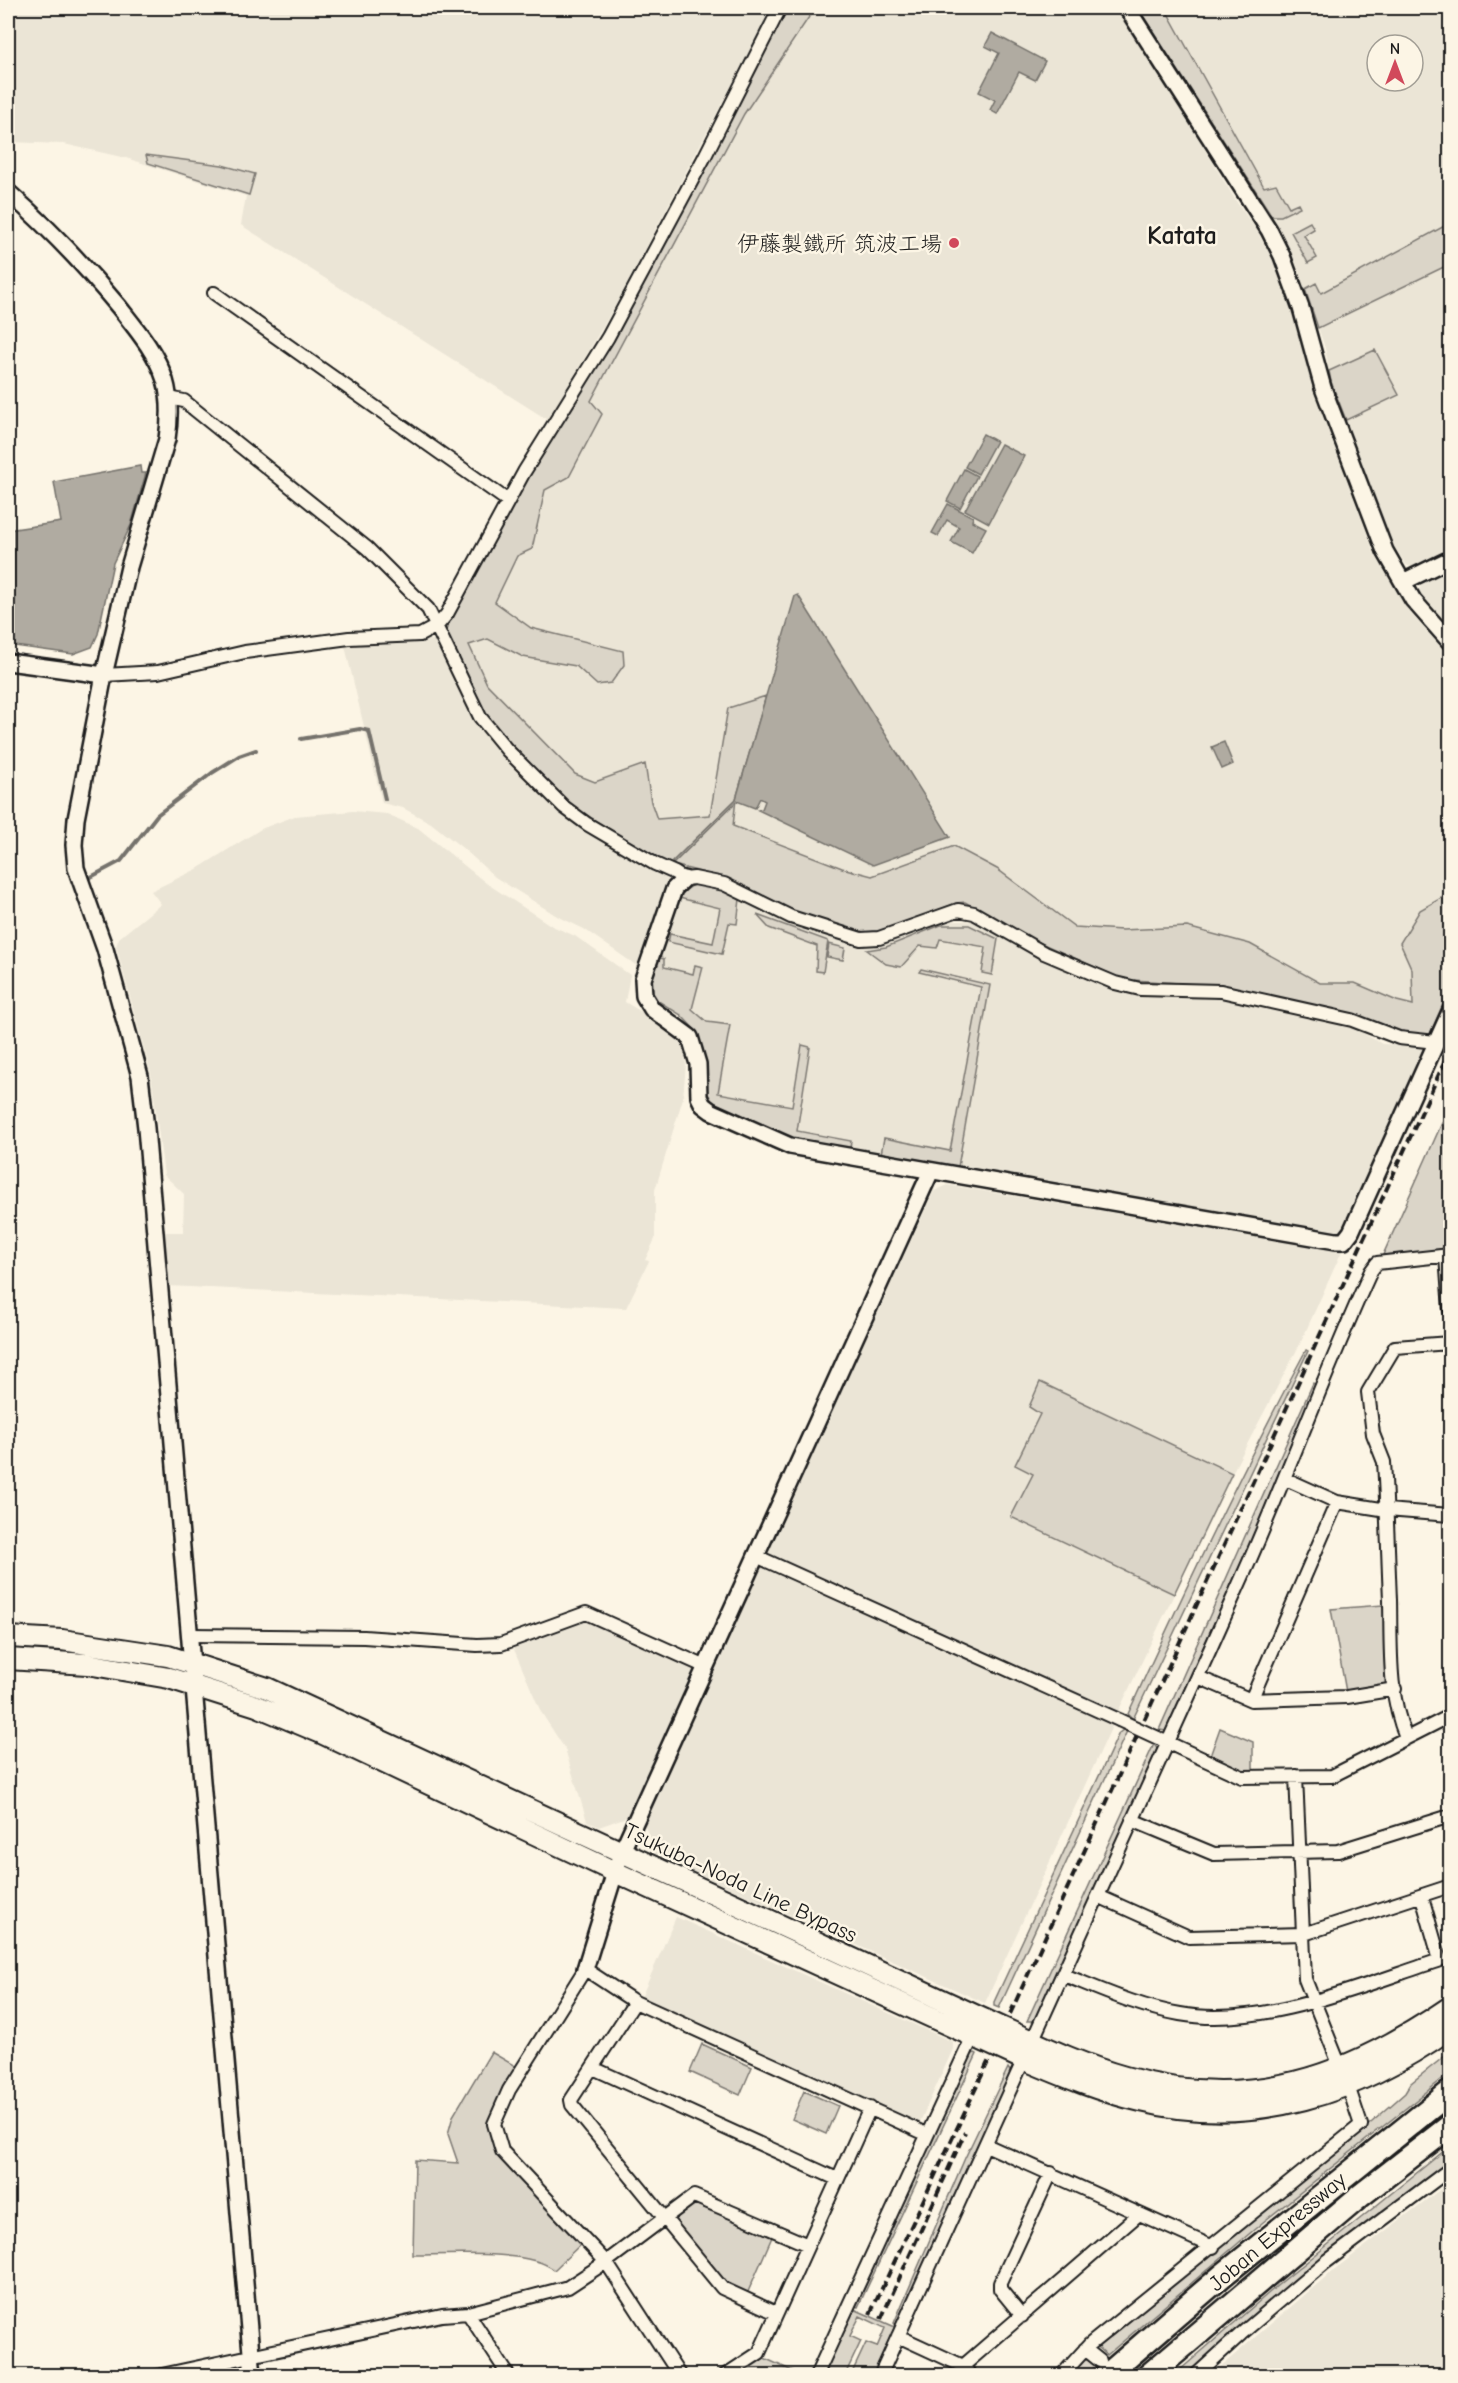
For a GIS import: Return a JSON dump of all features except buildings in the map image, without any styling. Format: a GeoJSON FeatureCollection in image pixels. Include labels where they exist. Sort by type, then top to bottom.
{"type":"FeatureCollection","features":[{"type":"Feature","properties":{"kind":"highway","name":"Joban Expressway"},"geometry":{"type":"LineString","coordinates":[[1103,2368],[1223,2275],[1450,2092]]}},
{"type":"Feature","properties":{"kind":"highway","name":"Joban Expressway"},"geometry":{"type":"LineString","coordinates":[[1148,2376],[1360,2196],[1450,2126]]}},
{"type":"Feature","properties":{"kind":"main road","name":"Tsukuba-Noda Line Bypass"},"geometry":{"type":"LineString","coordinates":[[8,1637],[84,1643],[168,1656],[267,1688],[621,1853],[1029,2050],[1112,2094],[1178,2108],[1214,2110],[1282,2105],[1345,2077],[1401,2060],[1450,2028]]}},
{"type":"Feature","properties":{"kind":"main road","name":"Tsukuba-Noda Line Bypass"},"geometry":{"type":"LineString","coordinates":[[8,1659],[87,1664],[169,1678],[257,1706],[319,1732],[615,1872],[973,2036],[1029,2050]]}},
{"type":"Feature","properties":{"kind":"main road","name":"Tsukuba-Noda Line Bypass"},"geometry":{"type":"LineString","coordinates":[[1345,2077],[1450,2007]]}},
{"type":"Feature","properties":{"kind":"street"},"geometry":{"type":"LineString","coordinates":[[8,662],[104,675],[158,672],[245,652],[349,638],[420,634],[437,626],[447,614],[549,429],[608,337],[704,159],[780,8]]}},
{"type":"Feature","properties":{"kind":"street"},"geometry":{"type":"LineString","coordinates":[[1127,8],[1269,230],[1282,256],[1301,308],[1323,388],[1385,551],[1413,600],[1450,642]]}},
{"type":"Feature","properties":{"kind":"street"},"geometry":{"type":"LineString","coordinates":[[8,192],[46,227],[99,283],[137,330],[159,364],[169,398],[170,419],[167,439],[129,567],[104,675],[76,819],[74,857],[105,950],[140,1076],[165,1332],[253,2376]]}},
{"type":"Feature","properties":{"kind":"street"},"geometry":{"type":"LineString","coordinates":[[214,293],[508,501]]}},
{"type":"Feature","properties":{"kind":"street"},"geometry":{"type":"LineString","coordinates":[[169,398],[184,402],[367,548],[428,609],[480,717],[507,750],[564,807],[587,824],[684,879]]}},
{"type":"Feature","properties":{"kind":"street"},"geometry":{"type":"LineString","coordinates":[[1403,582],[1450,559]]}},
{"type":"Feature","properties":{"kind":"street"},"geometry":{"type":"LineString","coordinates":[[1436,1042],[1399,1038],[1352,1020],[1221,992],[1140,989],[1115,983],[1044,953],[974,913],[958,910],[879,938],[861,939],[791,917],[724,884],[694,878],[684,879],[674,889],[643,979],[644,996],[652,1009],[690,1037],[698,1064],[699,1096],[703,1105],[711,1111],[790,1146],[1336,1241],[1344,1241],[1351,1232],[1450,1012]]}},
{"type":"Feature","properties":{"kind":"street"},"geometry":{"type":"LineString","coordinates":[[680,2376],[606,2262],[502,2151],[494,2124],[509,2090],[585,1969],[621,1853],[931,1171]]}},
{"type":"Feature","properties":{"kind":"street"},"geometry":{"type":"LineString","coordinates":[[880,2376],[1064,1974],[1132,1820],[1163,1740],[1198,1677],[1286,1479],[1336,1348],[1377,1263],[1448,1256],[1450,1310]]}},
{"type":"Feature","properties":{"kind":"street"},"geometry":{"type":"LineString","coordinates":[[1406,1737],[1395,1689],[1391,1648],[1384,1462],[1373,1434],[1368,1392],[1395,1347],[1450,1343]]}},
{"type":"Feature","properties":{"kind":"street"},"geometry":{"type":"LineString","coordinates":[[1286,1479],[1337,1502],[1387,1510],[1450,1515]]}},
{"type":"Feature","properties":{"kind":"street"},"geometry":{"type":"LineString","coordinates":[[1251,1700],[1337,1502]]}},
{"type":"Feature","properties":{"kind":"street"},"geometry":{"type":"LineString","coordinates":[[756,1556],[1242,1777],[1332,1776],[1450,1716]]}},
{"type":"Feature","properties":{"kind":"street"},"geometry":{"type":"LineString","coordinates":[[190,1635],[364,1637],[477,1645],[501,1644],[586,1613],[706,1667]]}},
{"type":"Feature","properties":{"kind":"street"},"geometry":{"type":"LineString","coordinates":[[1198,1677],[1251,1700],[1347,1697],[1395,1689]]}},
{"type":"Feature","properties":{"kind":"street"},"geometry":{"type":"LineString","coordinates":[[1061,2376],[1085,2349],[1361,2125],[1345,2077],[1305,1979],[1296,1776]]}},
{"type":"Feature","properties":{"kind":"street"},"geometry":{"type":"LineString","coordinates":[[1132,1820],[1214,1854],[1338,1851],[1450,1816]]}},
{"type":"Feature","properties":{"kind":"street"},"geometry":{"type":"LineString","coordinates":[[1098,1896],[1189,1937],[1304,1934],[1450,1886]]}},
{"type":"Feature","properties":{"kind":"street"},"geometry":{"type":"LineString","coordinates":[[1064,1974],[1137,2004],[1182,2015],[1228,2017],[1269,2012],[1440,1960],[1422,1897]]}},
{"type":"Feature","properties":{"kind":"street"},"geometry":{"type":"LineString","coordinates":[[585,1969],[635,2002],[926,2134]]}},
{"type":"Feature","properties":{"kind":"street"},"geometry":{"type":"LineString","coordinates":[[635,2002],[571,2100],[572,2105],[722,2288],[776,2313]]}},
{"type":"Feature","properties":{"kind":"street"},"geometry":{"type":"LineString","coordinates":[[816,2376],[973,2036]]}},
{"type":"Feature","properties":{"kind":"street"},"geometry":{"type":"LineString","coordinates":[[593,2068],[837,2179]]}},
{"type":"Feature","properties":{"kind":"street"},"geometry":{"type":"LineString","coordinates":[[724,2376],[759,2353],[870,2109]]}},
{"type":"Feature","properties":{"kind":"street"},"geometry":{"type":"LineString","coordinates":[[986,2145],[1213,2247]]}},
{"type":"Feature","properties":{"kind":"street"},"geometry":{"type":"LineString","coordinates":[[1195,2376],[1326,2262],[1450,2169]]}},
{"type":"Feature","properties":{"kind":"street"},"geometry":{"type":"LineString","coordinates":[[1023,2316],[1000,2289],[1000,2283],[1051,2174]]}},
{"type":"Feature","properties":{"kind":"street"},"geometry":{"type":"LineString","coordinates":[[157,2376],[442,2315],[468,2313],[568,2287],[606,2262],[694,2196],[808,2246]]}},
{"type":"Feature","properties":{"kind":"street"},"geometry":{"type":"LineString","coordinates":[[898,2336],[967,2371],[1023,2316],[1139,2214]]}},
{"type":"Feature","properties":{"kind":"street"},"geometry":{"type":"LineString","coordinates":[[468,2313],[508,2376]]}},
{"type":"Feature","properties":{"kind":"street"},"geometry":{"type":"LineString","coordinates":[[1085,2349],[1103,2368]]}},
{"type":"Feature","properties":{"kind":"shaded area"},"geometry":{"type":"Polygon","coordinates":[[[8,8],[772,8],[618,301],[548,420],[241,225],[246,196],[126,158],[64,144],[8,142],[8,8]]]}},
{"type":"Feature","properties":{"kind":"shaded area"},"geometry":{"type":"Polygon","coordinates":[[[788,8],[1114,8],[1135,35],[1238,204],[1256,229],[1276,266],[1307,355],[1311,385],[1375,555],[1410,613],[1450,657],[1450,988],[1430,1034],[1224,986],[1117,977],[1034,940],[965,902],[816,920],[728,879],[662,862],[567,803],[447,627],[530,475],[627,315],[788,8]]]}},
{"type":"Feature","properties":{"kind":"shaded area"},"geometry":{"type":"Polygon","coordinates":[[[788,8],[815,8],[744,114],[591,401],[602,414],[569,477],[545,490],[532,549],[517,556],[495,602],[531,628],[623,651],[624,665],[611,683],[597,685],[576,666],[523,657],[488,639],[469,645],[487,684],[575,774],[595,782],[645,764],[651,802],[657,819],[710,815],[728,708],[766,696],[736,799],[733,826],[842,868],[872,876],[954,846],[997,869],[1075,927],[1122,930],[1187,927],[1250,944],[1320,983],[1355,983],[1397,1001],[1413,1005],[1412,970],[1400,943],[1420,910],[1450,893],[1450,988],[1430,1034],[1416,1035],[1387,1029],[1224,986],[1117,977],[1034,940],[965,902],[956,903],[882,933],[858,932],[816,920],[728,879],[662,862],[567,803],[486,715],[446,635],[447,627],[530,475],[627,315],[788,8]]]}},
{"type":"Feature","properties":{"kind":"shaded area"},"geometry":{"type":"Polygon","coordinates":[[[1138,8],[1450,8],[1450,548],[1412,567],[1406,565],[1393,544],[1331,382],[1325,348],[1297,266],[1272,216],[1138,8]]]}},
{"type":"Feature","properties":{"kind":"shaded area"},"geometry":{"type":"Polygon","coordinates":[[[1138,8],[1165,8],[1264,187],[1276,184],[1289,207],[1298,203],[1300,207],[1281,216],[1272,216],[1138,8]]]}},
{"type":"Feature","properties":{"kind":"shaded area"},"geometry":{"type":"Polygon","coordinates":[[[992,33],[1045,61],[1035,80],[1019,72],[997,114],[990,110],[995,100],[979,92],[999,53],[985,46],[992,33]]]}},
{"type":"Feature","properties":{"kind":"shaded area"},"geometry":{"type":"Polygon","coordinates":[[[146,155],[222,165],[255,174],[249,195],[148,163],[146,155]]]}},
{"type":"Feature","properties":{"kind":"shaded area"},"geometry":{"type":"Polygon","coordinates":[[[1310,222],[1314,229],[1304,235],[1317,258],[1308,263],[1291,232],[1310,222]]]}},
{"type":"Feature","properties":{"kind":"shaded area"},"geometry":{"type":"Polygon","coordinates":[[[1450,223],[1450,264],[1318,328],[1305,289],[1316,283],[1321,293],[1450,223]]]}},
{"type":"Feature","properties":{"kind":"shaded area"},"geometry":{"type":"Polygon","coordinates":[[[1375,350],[1399,395],[1346,420],[1329,371],[1375,350]]]}},
{"type":"Feature","properties":{"kind":"shaded area"},"geometry":{"type":"Polygon","coordinates":[[[983,434],[996,441],[978,474],[965,467],[983,434]]]}},
{"type":"Feature","properties":{"kind":"shaded area"},"geometry":{"type":"Polygon","coordinates":[[[1001,444],[1024,456],[989,523],[965,510],[1001,444]]]}},
{"type":"Feature","properties":{"kind":"shaded area"},"geometry":{"type":"Polygon","coordinates":[[[140,466],[141,473],[146,473],[131,525],[113,563],[98,634],[92,647],[73,654],[8,645],[8,530],[61,522],[54,482],[140,466]]]}},
{"type":"Feature","properties":{"kind":"shaded area"},"geometry":{"type":"Polygon","coordinates":[[[964,469],[977,476],[960,508],[947,501],[964,469]]]}},
{"type":"Feature","properties":{"kind":"shaded area"},"geometry":{"type":"Polygon","coordinates":[[[948,504],[973,517],[972,521],[986,528],[972,553],[951,542],[959,527],[947,520],[938,536],[932,533],[948,504]]]}},
{"type":"Feature","properties":{"kind":"shaded area"},"geometry":{"type":"Polygon","coordinates":[[[1450,568],[1450,628],[1418,593],[1423,581],[1450,568]]]}},
{"type":"Feature","properties":{"kind":"shaded area"},"geometry":{"type":"Polygon","coordinates":[[[798,595],[950,837],[873,865],[758,810],[762,809],[765,801],[760,798],[755,808],[737,801],[673,864],[672,862],[736,799],[795,596],[798,595]]]}},
{"type":"Feature","properties":{"kind":"shaded area"},"geometry":{"type":"Polygon","coordinates":[[[434,640],[439,645],[471,712],[483,731],[517,769],[558,809],[597,835],[669,876],[637,966],[584,929],[557,916],[495,877],[431,823],[403,808],[382,803],[345,646],[434,640]]]}},
{"type":"Feature","properties":{"kind":"shaded area"},"geometry":{"type":"Polygon","coordinates":[[[1224,742],[1233,764],[1222,769],[1212,747],[1224,742]]]}},
{"type":"Feature","properties":{"kind":"shaded area"},"geometry":{"type":"Polygon","coordinates":[[[353,811],[387,814],[418,828],[486,883],[552,926],[575,936],[630,975],[625,1002],[660,1023],[678,1039],[684,1050],[686,1064],[683,1098],[655,1190],[655,1239],[645,1260],[649,1261],[626,1308],[168,1286],[164,1232],[183,1232],[184,1194],[164,1175],[151,1074],[116,946],[119,938],[161,904],[151,891],[197,869],[261,829],[295,816],[353,811]]]}},
{"type":"Feature","properties":{"kind":"shaded area"},"geometry":{"type":"Polygon","coordinates":[[[695,884],[725,891],[781,919],[852,944],[883,944],[940,921],[974,921],[1087,978],[1116,989],[1165,996],[1228,999],[1352,1027],[1382,1044],[1420,1046],[1423,1052],[1342,1231],[1336,1233],[794,1139],[705,1088],[703,1051],[697,1032],[681,1015],[655,999],[648,981],[680,894],[695,884]]]}},
{"type":"Feature","properties":{"kind":"shaded area"},"geometry":{"type":"Polygon","coordinates":[[[695,884],[725,891],[740,899],[737,924],[729,923],[722,954],[668,942],[670,934],[713,943],[720,908],[679,898],[680,894],[695,884]]]}},
{"type":"Feature","properties":{"kind":"shaded area"},"geometry":{"type":"Polygon","coordinates":[[[757,915],[828,941],[823,972],[816,971],[817,946],[769,928],[757,915]]]}},
{"type":"Feature","properties":{"kind":"shaded area"},"geometry":{"type":"Polygon","coordinates":[[[941,925],[969,925],[998,939],[992,975],[982,973],[986,947],[940,939],[937,948],[920,946],[901,967],[886,964],[867,950],[886,947],[941,925]]]}},
{"type":"Feature","properties":{"kind":"shaded area"},"geometry":{"type":"Polygon","coordinates":[[[829,944],[845,948],[843,960],[827,957],[829,944]]]}},
{"type":"Feature","properties":{"kind":"shaded area"},"geometry":{"type":"Polygon","coordinates":[[[664,959],[664,967],[693,974],[695,965],[703,967],[692,1009],[707,1022],[730,1025],[718,1093],[792,1106],[802,1045],[810,1047],[797,1131],[851,1141],[850,1148],[794,1139],[713,1103],[705,1088],[703,1051],[697,1032],[681,1015],[655,999],[648,981],[656,960],[664,959]]]}},
{"type":"Feature","properties":{"kind":"shaded area"},"geometry":{"type":"Polygon","coordinates":[[[921,969],[990,985],[958,1167],[881,1154],[884,1138],[950,1151],[981,987],[919,972],[921,969]]]}},
{"type":"Feature","properties":{"kind":"shaded area"},"geometry":{"type":"Polygon","coordinates":[[[1450,1105],[1450,1249],[1383,1255],[1450,1105]]]}},
{"type":"Feature","properties":{"kind":"shaded area"},"geometry":{"type":"Polygon","coordinates":[[[948,1185],[1342,1251],[1300,1344],[1232,1473],[1117,1714],[770,1556],[768,1550],[934,1191],[948,1185]]]}},
{"type":"Feature","properties":{"kind":"shaded area"},"geometry":{"type":"Polygon","coordinates":[[[1306,1350],[1308,1351],[1133,1719],[1128,1714],[1170,1622],[1236,1485],[1306,1350]]]}},
{"type":"Feature","properties":{"kind":"shaded area"},"geometry":{"type":"Polygon","coordinates":[[[1040,1382],[1232,1473],[1174,1594],[1011,1517],[1033,1474],[1015,1465],[1040,1414],[1029,1407],[1040,1382]]]}},
{"type":"Feature","properties":{"kind":"shaded area"},"geometry":{"type":"Polygon","coordinates":[[[1313,1383],[1316,1385],[1286,1463],[1166,1731],[1159,1730],[1313,1383]]]}},
{"type":"Feature","properties":{"kind":"shaded area"},"geometry":{"type":"Polygon","coordinates":[[[765,1566],[1113,1724],[985,2003],[655,1854],[644,1823],[760,1568],[765,1566]]]}},
{"type":"Feature","properties":{"kind":"shaded area"},"geometry":{"type":"Polygon","coordinates":[[[1383,1605],[1389,1681],[1385,1686],[1346,1692],[1331,1609],[1383,1605]]]}},
{"type":"Feature","properties":{"kind":"shaded area"},"geometry":{"type":"Polygon","coordinates":[[[583,1621],[590,1622],[692,1667],[695,1673],[629,1816],[599,1827],[587,1821],[565,1749],[541,1712],[513,1647],[583,1621]]]}},
{"type":"Feature","properties":{"kind":"shaded area"},"geometry":{"type":"Polygon","coordinates":[[[1220,1728],[1253,1742],[1253,1771],[1244,1772],[1210,1756],[1220,1728]]]}},
{"type":"Feature","properties":{"kind":"shaded area"},"geometry":{"type":"Polygon","coordinates":[[[1123,1730],[1127,1731],[999,2008],[994,2006],[1119,1733],[1123,1730]]]}},
{"type":"Feature","properties":{"kind":"shaded area"},"geometry":{"type":"Polygon","coordinates":[[[1154,1744],[1158,1750],[1035,2021],[1027,2021],[1154,1744]]]}},
{"type":"Feature","properties":{"kind":"shaded area"},"geometry":{"type":"Polygon","coordinates":[[[676,1917],[953,2042],[953,2049],[920,2122],[916,2123],[641,1998],[676,1917]]]}},
{"type":"Feature","properties":{"kind":"shaded area"},"geometry":{"type":"Polygon","coordinates":[[[702,2044],[752,2067],[740,2095],[690,2072],[702,2044]]]}},
{"type":"Feature","properties":{"kind":"shaded area"},"geometry":{"type":"Polygon","coordinates":[[[491,2052],[517,2067],[505,2084],[488,2123],[499,2156],[582,2243],[554,2270],[543,2263],[508,2256],[413,2255],[415,2160],[458,2163],[448,2134],[453,2116],[491,2052]]]}},
{"type":"Feature","properties":{"kind":"shaded area"},"geometry":{"type":"Polygon","coordinates":[[[1450,2052],[1450,2073],[1262,2223],[1107,2355],[1098,2347],[1372,2122],[1405,2093],[1411,2083],[1450,2052]]]}},
{"type":"Feature","properties":{"kind":"shaded area"},"geometry":{"type":"Polygon","coordinates":[[[977,2054],[858,2307],[855,2306],[970,2055],[977,2054]]]}},
{"type":"Feature","properties":{"kind":"shaded area"},"geometry":{"type":"Polygon","coordinates":[[[1008,2068],[1012,2074],[897,2324],[894,2323],[965,2158],[1008,2068]]]}},
{"type":"Feature","properties":{"kind":"shaded area"},"geometry":{"type":"Polygon","coordinates":[[[804,2091],[838,2106],[826,2134],[792,2119],[804,2091]]]}},
{"type":"Feature","properties":{"kind":"shaded area"},"geometry":{"type":"Polygon","coordinates":[[[1450,2146],[1450,2161],[1315,2265],[1186,2375],[1173,2376],[1278,2285],[1450,2146]]]}},
{"type":"Feature","properties":{"kind":"shaded area"},"geometry":{"type":"Polygon","coordinates":[[[1450,2182],[1450,2375],[1211,2375],[1335,2269],[1450,2182]]]}},
{"type":"Feature","properties":{"kind":"shaded area"},"geometry":{"type":"Polygon","coordinates":[[[693,2204],[699,2204],[772,2237],[747,2294],[724,2282],[675,2223],[675,2217],[693,2204]]]}},
{"type":"Feature","properties":{"kind":"shaded area"},"geometry":{"type":"Polygon","coordinates":[[[854,2309],[895,2327],[873,2375],[851,2375],[866,2343],[877,2347],[885,2328],[860,2316],[850,2336],[861,2341],[845,2375],[823,2375],[854,2309]]]}},
{"type":"Feature","properties":{"kind":"shaded area"},"geometry":{"type":"Polygon","coordinates":[[[762,2357],[801,2375],[734,2376],[762,2357]]]}},
{"type":"Feature","properties":{"kind":"shaded area"},"geometry":{"type":"Polygon","coordinates":[[[1090,2359],[1098,2364],[1085,2375],[1070,2376],[1084,2360],[1090,2359]]]}},
{"type":"Feature","properties":{"kind":"waterway"},"geometry":{"type":"LineString","coordinates":[[301,739],[360,729],[369,731],[385,799]]}},
{"type":"Feature","properties":{"kind":"waterway"},"geometry":{"type":"LineString","coordinates":[[89,878],[121,861],[157,815],[212,773],[239,756],[256,750]]}},
{"type":"Feature","properties":{"kind":"railway"},"geometry":{"type":"LineString","coordinates":[[1010,2014],[1450,1050]]}},
{"type":"Feature","properties":{"kind":"railway"},"geometry":{"type":"LineString","coordinates":[[870,2314],[989,2060]]}},
{"type":"Feature","properties":{"kind":"railway"},"geometry":{"type":"LineString","coordinates":[[881,2319],[965,2132]]}},
{"type":"Feature","properties":{"kind":"place","name":"伊藤製鐵所 筑波工場"},"geometry":{"type":"Point","coordinates":[954,243]}},
{"type":"Feature","properties":{"kind":"district","name":"Katata"},"geometry":{"type":"Point","coordinates":[1182,235]}}]}
